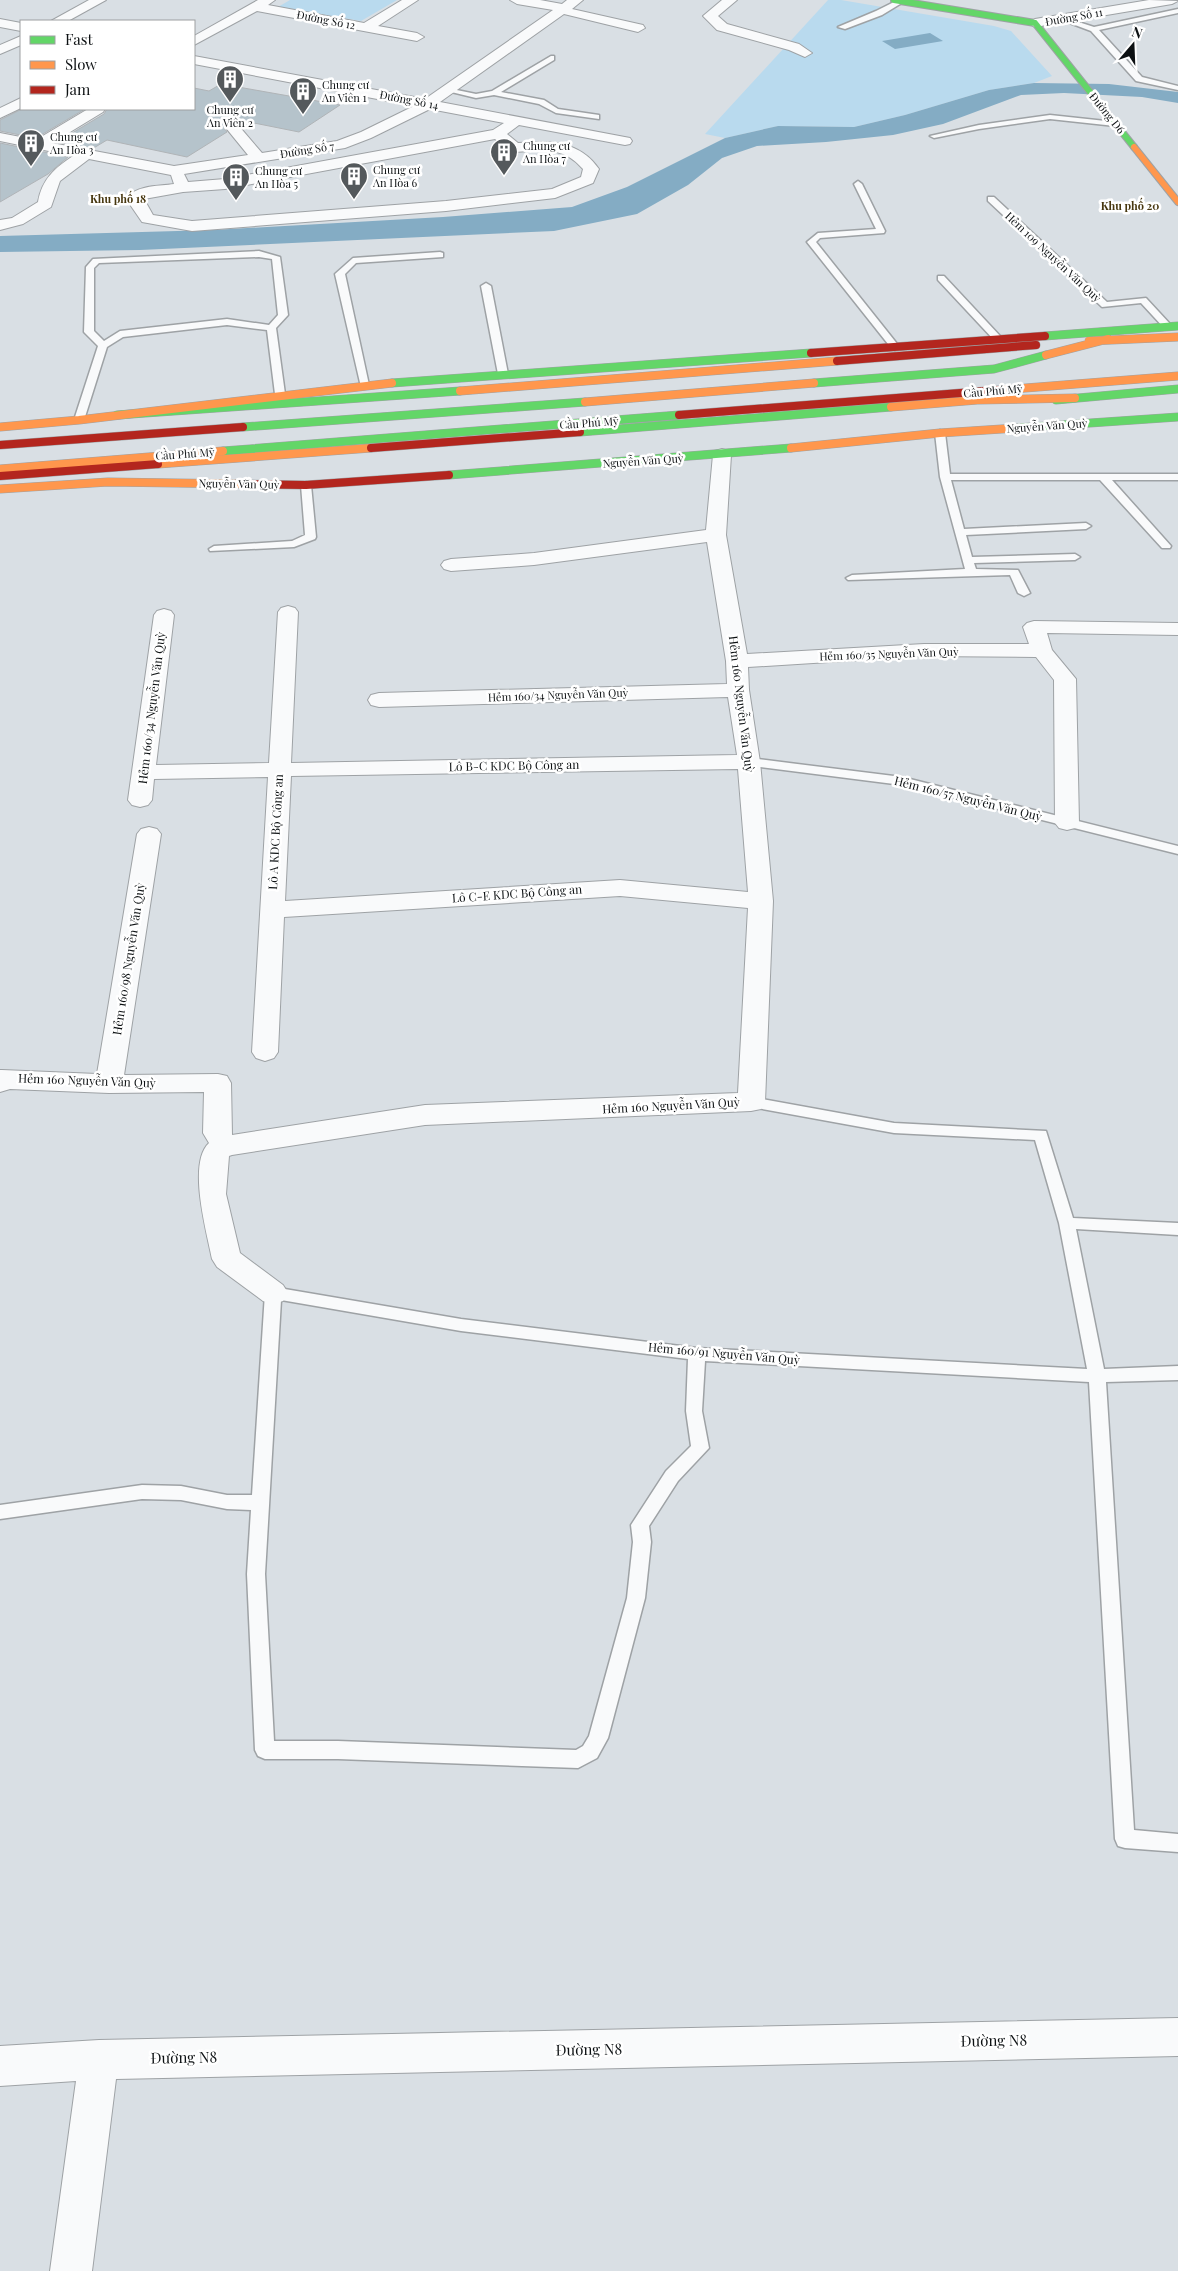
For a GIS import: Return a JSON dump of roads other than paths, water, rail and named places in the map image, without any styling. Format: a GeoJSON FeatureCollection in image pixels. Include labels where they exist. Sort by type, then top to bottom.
{"type":"FeatureCollection","features":[{"type":"Feature","properties":{"kind":"main road"},"geometry":{"type":"LineString","coordinates":[[898,1],[1035,23]]}},
{"type":"Feature","properties":{"kind":"main road","name":"Đường D6"},"geometry":{"type":"LineString","coordinates":[[1035,23],[1178,202]]}},
{"type":"Feature","properties":{"kind":"main road"},"geometry":{"type":"LineString","coordinates":[[0,426],[79,420],[280,394],[503,374],[1173,326]]}},
{"type":"Feature","properties":{"kind":"main road","name":"Cầu Phú Mỹ"},"geometry":{"type":"LineString","coordinates":[[117,415],[268,406],[1108,339],[1178,337]]}},
{"type":"Feature","properties":{"kind":"main road","name":"Cầu Phú Mỹ"},"geometry":{"type":"LineString","coordinates":[[0,445],[469,411],[994,369],[1108,339]]}},
{"type":"Feature","properties":{"kind":"main road","name":"Cầu Phú Mỹ"},"geometry":{"type":"LineString","coordinates":[[0,450],[1035,371]]}},
{"type":"Feature","properties":{"kind":"main road","name":"Cầu Phú Mỹ"},"geometry":{"type":"LineString","coordinates":[[0,469],[1178,376]]}},
{"type":"Feature","properties":{"kind":"main road","name":"Cầu Phú Mỹ"},"geometry":{"type":"LineString","coordinates":[[270,466],[1178,389]]}},
{"type":"Feature","properties":{"kind":"main road","name":"Cầu Phú Mỹ"},"geometry":{"type":"LineString","coordinates":[[0,476],[958,401],[1075,398]]}},
{"type":"Feature","properties":{"kind":"main road","name":"Nguyễn Văn Quỳ"},"geometry":{"type":"LineString","coordinates":[[108,482],[306,485],[722,455],[940,433],[1178,417]]}},
{"type":"Feature","properties":{"kind":"main road","name":"Nguyễn Văn Quỳ"},"geometry":{"type":"LineString","coordinates":[[0,488],[108,482],[270,466]]}},
{"type":"Feature","properties":{"kind":"street"},"geometry":{"type":"LineString","coordinates":[[60,20],[99,0]]}},
{"type":"Feature","properties":{"kind":"street"},"geometry":{"type":"LineString","coordinates":[[367,27],[411,0]]}},
{"type":"Feature","properties":{"kind":"street"},"geometry":{"type":"LineString","coordinates":[[517,0],[567,6],[638,28]]}},
{"type":"Feature","properties":{"kind":"street"},"geometry":{"type":"LineString","coordinates":[[730,0],[710,16],[722,27],[794,47],[805,53]]}},
{"type":"Feature","properties":{"kind":"street"},"geometry":{"type":"LineString","coordinates":[[1141,0],[1158,2]]}},
{"type":"Feature","properties":{"kind":"street","name":"Đường Số 11"},"geometry":{"type":"LineString","coordinates":[[1035,23],[1172,0]]}},
{"type":"Feature","properties":{"kind":"street"},"geometry":{"type":"LineString","coordinates":[[195,40],[262,3]]}},
{"type":"Feature","properties":{"kind":"street","name":"Đường Số 12"},"geometry":{"type":"LineString","coordinates":[[262,3],[417,37]]}},
{"type":"Feature","properties":{"kind":"street","name":"Đường Số 7"},"geometry":{"type":"LineString","coordinates":[[0,137],[174,171],[340,145],[366,135],[428,104],[567,6]]}},
{"type":"Feature","properties":{"kind":"street"},"geometry":{"type":"LineString","coordinates":[[0,23],[20,27]]}},
{"type":"Feature","properties":{"kind":"street"},"geometry":{"type":"LineString","coordinates":[[0,50],[20,40]]}},
{"type":"Feature","properties":{"kind":"street","name":"Đường Số 14"},"geometry":{"type":"LineString","coordinates":[[195,60],[625,141]]}},
{"type":"Feature","properties":{"kind":"street"},"geometry":{"type":"LineString","coordinates":[[0,114],[20,103]]}},
{"type":"Feature","properties":{"kind":"street"},"geometry":{"type":"LineString","coordinates":[[39,144],[96,110]]}},
{"type":"Feature","properties":{"kind":"street"},"geometry":{"type":"LineString","coordinates":[[496,151],[555,146],[570,149],[584,159],[591,169],[588,180],[555,192],[446,206],[192,226],[148,219],[139,206],[136,197],[144,193],[183,187],[225,184],[498,134],[516,120]]}},
{"type":"Feature","properties":{"kind":"street"},"geometry":{"type":"LineString","coordinates":[[233,128],[258,158]]}},
{"type":"Feature","properties":{"kind":"street"},"geometry":{"type":"LineString","coordinates":[[498,134],[515,148]]}},
{"type":"Feature","properties":{"kind":"street"},"geometry":{"type":"LineString","coordinates":[[323,167],[340,145],[381,156],[423,162]]}},
{"type":"Feature","properties":{"kind":"street"},"geometry":{"type":"LineString","coordinates":[[0,225],[18,221],[45,204],[48,186],[56,176],[86,154]]}},
{"type":"Feature","properties":{"kind":"street"},"geometry":{"type":"LineString","coordinates":[[174,171],[183,187]]}},
{"type":"Feature","properties":{"kind":"street","name":"Hẻm 160 Nguyễn Văn Quỳ"},"geometry":{"type":"LineString","coordinates":[[1,1080],[109,1084],[218,1082],[217,1134],[224,1146],[426,1116],[751,1102],[761,901],[749,762],[738,690],[737,661],[716,535],[722,455]]}},
{"type":"Feature","properties":{"kind":"street"},"geometry":{"type":"LineString","coordinates":[[451,565],[534,559],[716,535]]}},
{"type":"Feature","properties":{"kind":"street","name":"Lô A KDC Bộ Công an"},"geometry":{"type":"LineString","coordinates":[[265,1052],[288,612]]}},
{"type":"Feature","properties":{"kind":"street","name":"Hẻm 160/34 Nguyễn Văn Quỳ"},"geometry":{"type":"LineString","coordinates":[[140,800],[164,615]]}},
{"type":"Feature","properties":{"kind":"street"},"geometry":{"type":"LineString","coordinates":[[1067,823],[1065,679],[1042,651],[1034,627],[1178,629]]}},
{"type":"Feature","properties":{"kind":"street","name":"Hẻm 160/35 Nguyễn Văn Quỳ"},"geometry":{"type":"LineString","coordinates":[[737,661],[915,651],[1042,651]]}},
{"type":"Feature","properties":{"kind":"street","name":"Hẻm 160/34 Nguyễn Văn Quỳ"},"geometry":{"type":"LineString","coordinates":[[379,700],[738,690]]}},
{"type":"Feature","properties":{"kind":"street","name":"Lô B-C KDC Bộ Công an"},"geometry":{"type":"LineString","coordinates":[[144,772],[749,762]]}},
{"type":"Feature","properties":{"kind":"street","name":"Hẻm 160/98 Nguyễn Văn Quỳ"},"geometry":{"type":"LineString","coordinates":[[109,1084],[149,834]]}},
{"type":"Feature","properties":{"kind":"street","name":"Lô C-E KDC Bộ Công an"},"geometry":{"type":"LineString","coordinates":[[272,910],[620,888],[761,901]]}},
{"type":"Feature","properties":{"kind":"street"},"geometry":{"type":"LineString","coordinates":[[224,1146],[216,1152],[212,1194],[227,1259],[273,1293]]}},
{"type":"Feature","properties":{"kind":"street","name":"Đường N8"},"geometry":{"type":"LineString","coordinates":[[0,2066],[99,2060],[1178,2037]]}},
{"type":"Feature","properties":{"kind":"street"},"geometry":{"type":"LineString","coordinates":[[71,2271],[99,2060]]}},
{"type":"Feature","properties":{"kind":"lane"},"geometry":{"type":"LineString","coordinates":[[842,27],[879,13],[898,1]]}},
{"type":"Feature","properties":{"kind":"lane"},"geometry":{"type":"LineString","coordinates":[[1063,19],[1094,29],[1178,11]]}},
{"type":"Feature","properties":{"kind":"lane"},"geometry":{"type":"LineString","coordinates":[[1094,29],[1139,79],[1178,88]]}},
{"type":"Feature","properties":{"kind":"lane"},"geometry":{"type":"LineString","coordinates":[[494,93],[551,58]]}},
{"type":"Feature","properties":{"kind":"lane"},"geometry":{"type":"LineString","coordinates":[[447,90],[476,96],[494,93],[540,102],[556,111],[596,117]]}},
{"type":"Feature","properties":{"kind":"lane"},"geometry":{"type":"LineString","coordinates":[[934,136],[979,127],[1050,117],[1115,124]]}},
{"type":"Feature","properties":{"kind":"lane"},"geometry":{"type":"LineString","coordinates":[[858,184],[882,232],[818,236],[811,242],[895,347]]}},
{"type":"Feature","properties":{"kind":"lane","name":"Hẻm 109 Nguyễn Văn Quỳ"},"geometry":{"type":"LineString","coordinates":[[991,199],[1105,304],[1143,300],[1173,326]]}},
{"type":"Feature","properties":{"kind":"lane"},"geometry":{"type":"LineString","coordinates":[[103,346],[89,332],[90,266],[96,261],[259,254],[276,257],[283,315],[271,328]]}},
{"type":"Feature","properties":{"kind":"lane"},"geometry":{"type":"LineString","coordinates":[[364,386],[340,274],[353,261],[440,255]]}},
{"type":"Feature","properties":{"kind":"lane"},"geometry":{"type":"LineString","coordinates":[[941,278],[998,339]]}},
{"type":"Feature","properties":{"kind":"lane"},"geometry":{"type":"LineString","coordinates":[[486,286],[503,374]]}},
{"type":"Feature","properties":{"kind":"lane"},"geometry":{"type":"LineString","coordinates":[[79,420],[103,346],[120,334],[227,322],[271,328]]}},
{"type":"Feature","properties":{"kind":"lane"},"geometry":{"type":"LineString","coordinates":[[271,328],[280,394]]}},
{"type":"Feature","properties":{"kind":"lane"},"geometry":{"type":"LineString","coordinates":[[940,433],[945,477],[971,572]]}},
{"type":"Feature","properties":{"kind":"lane"},"geometry":{"type":"LineString","coordinates":[[945,477],[1178,477]]}},
{"type":"Feature","properties":{"kind":"lane"},"geometry":{"type":"LineString","coordinates":[[1103,477],[1166,546]]}},
{"type":"Feature","properties":{"kind":"lane"},"geometry":{"type":"LineString","coordinates":[[214,549],[294,544],[311,537],[306,485]]}},
{"type":"Feature","properties":{"kind":"lane"},"geometry":{"type":"LineString","coordinates":[[960,532],[1086,526]]}},
{"type":"Feature","properties":{"kind":"lane"},"geometry":{"type":"LineString","coordinates":[[968,560],[1075,557]]}},
{"type":"Feature","properties":{"kind":"lane"},"geometry":{"type":"LineString","coordinates":[[852,578],[971,572],[1014,572],[1024,594]]}},
{"type":"Feature","properties":{"kind":"lane","name":"Hẻm 160/57 Nguyễn Văn Quỳ"},"geometry":{"type":"LineString","coordinates":[[749,762],[902,781],[1178,850]]}},
{"type":"Feature","properties":{"kind":"lane"},"geometry":{"type":"LineString","coordinates":[[751,1102],[894,1128],[1041,1135],[1066,1224],[1097,1376],[1125,1839],[1178,1842]]}},
{"type":"Feature","properties":{"kind":"lane"},"geometry":{"type":"LineString","coordinates":[[1066,1224],[1178,1229]]}},
{"type":"Feature","properties":{"kind":"lane"},"geometry":{"type":"LineString","coordinates":[[273,1293],[256,1574],[265,1750],[338,1750],[578,1759],[590,1752],[598,1738],[636,1598],[642,1542],[640,1525],[672,1476],[700,1448],[694,1411],[697,1354]]}},
{"type":"Feature","properties":{"kind":"lane","name":"Hẻm 160/91 Nguyễn Văn Quỳ"},"geometry":{"type":"LineString","coordinates":[[273,1293],[461,1325],[697,1354],[1097,1376],[1178,1373]]}},
{"type":"Feature","properties":{"kind":"lane"},"geometry":{"type":"LineString","coordinates":[[0,1512],[42,1504],[142,1492],[181,1493],[227,1502],[260,1503]]}},
{"type":"Feature","properties":{"kind":"place","name":"Chung cư An Viên 2"},"geometry":{"type":"Point","coordinates":[230,103]}},
{"type":"Feature","properties":{"kind":"place","name":"Chung cư An Viên 1"},"geometry":{"type":"Point","coordinates":[303,115]}},
{"type":"Feature","properties":{"kind":"place","name":"Chung cư An Hòa 3"},"geometry":{"type":"Point","coordinates":[31,167]}},
{"type":"Feature","properties":{"kind":"place","name":"Chung cư An Hòa 7"},"geometry":{"type":"Point","coordinates":[504,176]}},
{"type":"Feature","properties":{"kind":"place","name":"Chung cư An Hòa 6"},"geometry":{"type":"Point","coordinates":[354,200]}},
{"type":"Feature","properties":{"kind":"place","name":"Chung cư An Hòa 5"},"geometry":{"type":"Point","coordinates":[236,201]}},
{"type":"Feature","properties":{"kind":"district","name":"Khu phố 18"},"geometry":{"type":"Point","coordinates":[118,199]}},
{"type":"Feature","properties":{"kind":"district","name":"Khu phố 20"},"geometry":{"type":"Point","coordinates":[1130,206]}}]}
